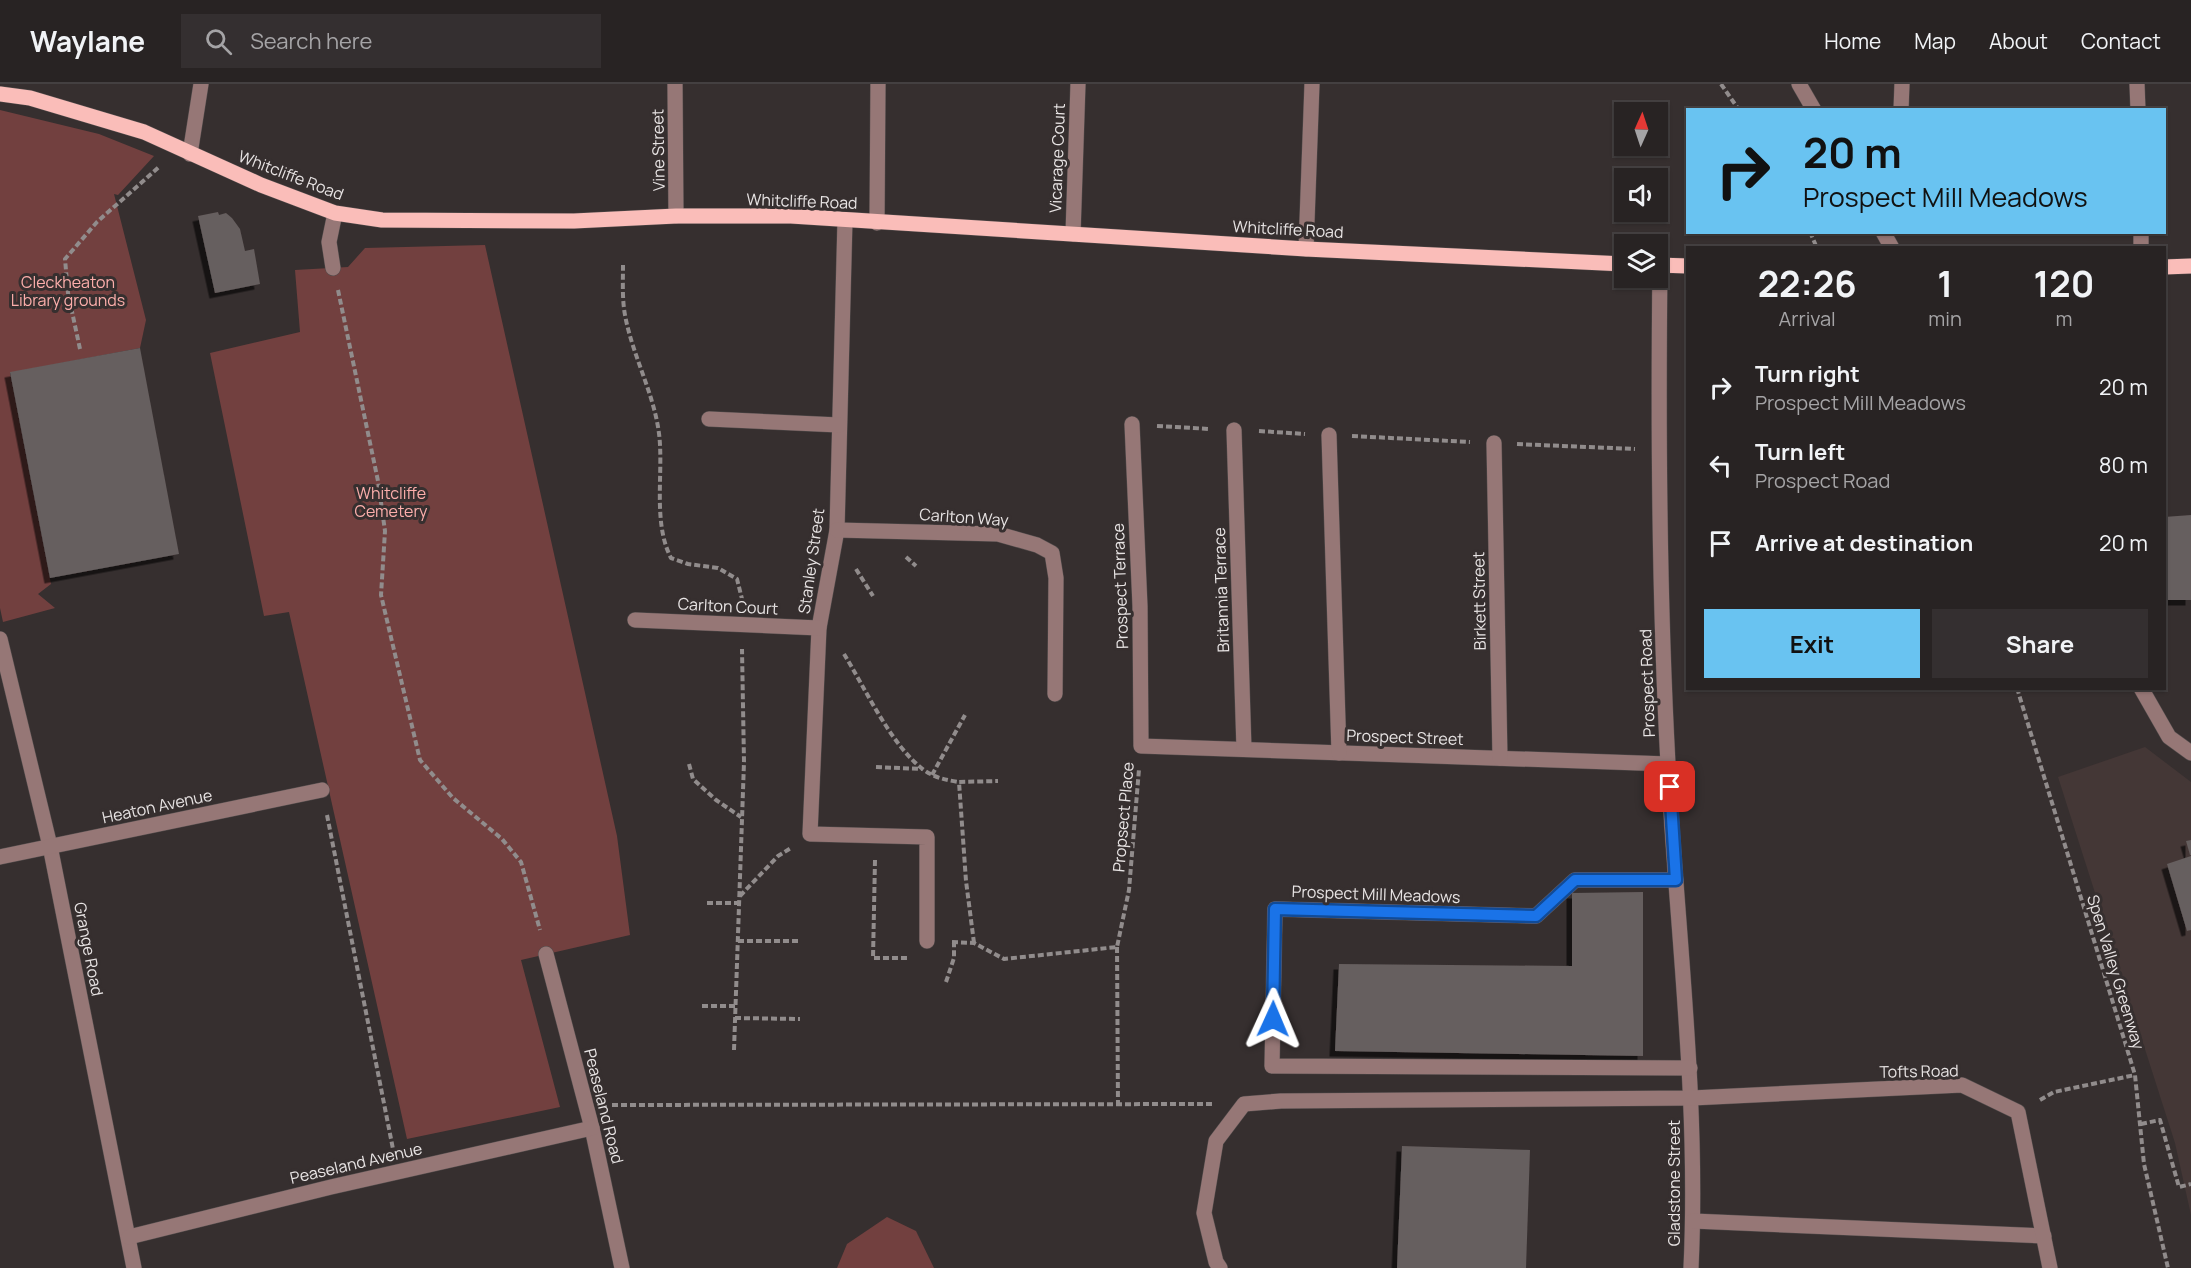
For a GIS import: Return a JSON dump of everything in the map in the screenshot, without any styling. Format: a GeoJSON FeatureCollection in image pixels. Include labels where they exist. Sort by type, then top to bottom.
{"type":"FeatureCollection","features":[{"type":"Feature","properties":{"kind":"main road","name":"Whitcliffe Road"},"geometry":{"type":"LineString","coordinates":[[0,94],[30,98],[144,132],[278,192],[335,213],[382,220],[574,221],[676,216],[791,216],[1306,249],[1614,264]]}},
{"type":"Feature","properties":{"kind":"main road"},"geometry":{"type":"LineString","coordinates":[[1668,265],[1686,266]]}},
{"type":"Feature","properties":{"kind":"main road"},"geometry":{"type":"LineString","coordinates":[[2166,267],[2191,266]]}},
{"type":"Feature","properties":{"kind":"street"},"geometry":{"type":"LineString","coordinates":[[185,151],[201,84]]}},
{"type":"Feature","properties":{"kind":"street","name":"Vine Street"},"geometry":{"type":"LineString","coordinates":[[675,84],[676,216]]}},
{"type":"Feature","properties":{"kind":"street"},"geometry":{"type":"LineString","coordinates":[[877,223],[878,84]]}},
{"type":"Feature","properties":{"kind":"street","name":"Vicarage Court"},"geometry":{"type":"LineString","coordinates":[[1073,234],[1078,84]]}},
{"type":"Feature","properties":{"kind":"street"},"geometry":{"type":"LineString","coordinates":[[1306,249],[1312,84]]}},
{"type":"Feature","properties":{"kind":"street"},"geometry":{"type":"LineString","coordinates":[[1799,84],[1813,108]]}},
{"type":"Feature","properties":{"kind":"street"},"geometry":{"type":"LineString","coordinates":[[1901,108],[1902,84]]}},
{"type":"Feature","properties":{"kind":"street"},"geometry":{"type":"LineString","coordinates":[[2137,84],[2138,108]]}},
{"type":"Feature","properties":{"kind":"street"},"geometry":{"type":"LineString","coordinates":[[333,268],[329,242],[335,213]]}},
{"type":"Feature","properties":{"kind":"street","name":"Stanley Street"},"geometry":{"type":"LineString","coordinates":[[845,220],[837,530],[819,628],[810,834],[875,836]]}},
{"type":"Feature","properties":{"kind":"street","name":"Prospect Road"},"geometry":{"type":"LineString","coordinates":[[1659,288],[1658,450],[1668,764],[1692,1098]]}},
{"type":"Feature","properties":{"kind":"street"},"geometry":{"type":"LineString","coordinates":[[709,419],[839,425]]}},
{"type":"Feature","properties":{"kind":"street","name":"Prospect Terrace"},"geometry":{"type":"LineString","coordinates":[[1132,424],[1140,606],[1141,746]]}},
{"type":"Feature","properties":{"kind":"street","name":"Britannia Terrace"},"geometry":{"type":"LineString","coordinates":[[1234,430],[1244,749]]}},
{"type":"Feature","properties":{"kind":"street"},"geometry":{"type":"LineString","coordinates":[[1329,435],[1339,753]]}},
{"type":"Feature","properties":{"kind":"street","name":"Birkett Street"},"geometry":{"type":"LineString","coordinates":[[1494,443],[1500,758]]}},
{"type":"Feature","properties":{"kind":"street","name":"Carlton Way"},"geometry":{"type":"LineString","coordinates":[[837,530],[998,534],[1037,545],[1052,553],[1056,578],[1055,694]]}},
{"type":"Feature","properties":{"kind":"street","name":"Carlton Court"},"geometry":{"type":"LineString","coordinates":[[635,620],[819,628]]}},
{"type":"Feature","properties":{"kind":"street","name":"Grange Road"},"geometry":{"type":"LineString","coordinates":[[0,639],[50,846],[134,1268]]}},
{"type":"Feature","properties":{"kind":"street"},"geometry":{"type":"LineString","coordinates":[[2142,690],[2169,737],[2191,753]]}},
{"type":"Feature","properties":{"kind":"street","name":"Prospect Street"},"geometry":{"type":"LineString","coordinates":[[1141,746],[1668,764]]}},
{"type":"Feature","properties":{"kind":"street","name":"Heaton Avenue"},"geometry":{"type":"LineString","coordinates":[[0,857],[322,790]]}},
{"type":"Feature","properties":{"kind":"street"},"geometry":{"type":"LineString","coordinates":[[875,836],[927,837],[927,941]]}},
{"type":"Feature","properties":{"kind":"street","name":"Prospect Mill Meadows"},"geometry":{"type":"LineString","coordinates":[[1676,880],[1575,880],[1536,916],[1275,909],[1272,1066],[1690,1068]]}},
{"type":"Feature","properties":{"kind":"street","name":"Peaseland Road"},"geometry":{"type":"LineString","coordinates":[[546,954],[592,1128],[622,1268]]}},
{"type":"Feature","properties":{"kind":"street","name":"Tofts Road"},"geometry":{"type":"LineString","coordinates":[[1244,1104],[1281,1101],[1692,1098],[1962,1085],[2018,1112]]}},
{"type":"Feature","properties":{"kind":"street","name":"Gladstone Street"},"geometry":{"type":"LineString","coordinates":[[1691,1268],[1692,1098]]}},
{"type":"Feature","properties":{"kind":"street"},"geometry":{"type":"LineString","coordinates":[[1220,1268],[1216,1262],[1204,1213],[1216,1142],[1244,1104]]}},
{"type":"Feature","properties":{"kind":"street"},"geometry":{"type":"LineString","coordinates":[[2018,1112],[2050,1268]]}},
{"type":"Feature","properties":{"kind":"street","name":"Peaseland Avenue"},"geometry":{"type":"LineString","coordinates":[[129,1237],[592,1128]]}},
{"type":"Feature","properties":{"kind":"street"},"geometry":{"type":"LineString","coordinates":[[1693,1221],[2044,1236]]}},
{"type":"Feature","properties":{"kind":"path"},"geometry":{"type":"LineString","coordinates":[[1721,84],[1738,108]]}},
{"type":"Feature","properties":{"kind":"path"},"geometry":{"type":"LineString","coordinates":[[80,349],[68,293],[65,259],[97,222],[185,151]]}},
{"type":"Feature","properties":{"kind":"path"},"geometry":{"type":"LineString","coordinates":[[333,268],[378,481],[385,531],[381,595],[420,760],[453,798],[502,839],[521,862],[546,954]]}},
{"type":"Feature","properties":{"kind":"path"},"geometry":{"type":"LineString","coordinates":[[1132,424],[1658,450]]}},
{"type":"Feature","properties":{"kind":"path"},"geometry":{"type":"LineString","coordinates":[[851,576],[854,565],[873,596]]}},
{"type":"Feature","properties":{"kind":"path"},"geometry":{"type":"LineString","coordinates":[[838,644],[895,740],[922,769],[939,779],[959,782],[998,781]]}},
{"type":"Feature","properties":{"kind":"path","name":"Spen Valley Greenway"},"geometry":{"type":"LineString","coordinates":[[2018,690],[2135,1075],[2144,1164],[2168,1268]]}},
{"type":"Feature","properties":{"kind":"path"},"geometry":{"type":"LineString","coordinates":[[932,775],[965,715]]}},
{"type":"Feature","properties":{"kind":"path","name":"Propsect Place"},"geometry":{"type":"LineString","coordinates":[[1118,1105],[1117,947],[1129,890],[1141,746]]}},
{"type":"Feature","properties":{"kind":"path"},"geometry":{"type":"LineString","coordinates":[[689,764],[693,779],[716,800],[742,818]]}},
{"type":"Feature","properties":{"kind":"path"},"geometry":{"type":"LineString","coordinates":[[876,767],[922,769]]}},
{"type":"Feature","properties":{"kind":"path"},"geometry":{"type":"LineString","coordinates":[[959,782],[974,943]]}},
{"type":"Feature","properties":{"kind":"path"},"geometry":{"type":"LineString","coordinates":[[322,790],[398,1172]]}},
{"type":"Feature","properties":{"kind":"path"},"geometry":{"type":"LineString","coordinates":[[875,836],[873,958],[919,958]]}},
{"type":"Feature","properties":{"kind":"path"},"geometry":{"type":"LineString","coordinates":[[740,897],[778,856]]}},
{"type":"Feature","properties":{"kind":"path"},"geometry":{"type":"LineString","coordinates":[[707,903],[739,903]]}},
{"type":"Feature","properties":{"kind":"path"},"geometry":{"type":"LineString","coordinates":[[738,941],[801,941]]}},
{"type":"Feature","properties":{"kind":"path"},"geometry":{"type":"LineString","coordinates":[[927,941],[974,943],[1004,959],[1117,947]]}},
{"type":"Feature","properties":{"kind":"path"},"geometry":{"type":"LineString","coordinates":[[946,982],[954,958],[954,942]]}},
{"type":"Feature","properties":{"kind":"path"},"geometry":{"type":"LineString","coordinates":[[942,958],[954,958]]}},
{"type":"Feature","properties":{"kind":"path"},"geometry":{"type":"LineString","coordinates":[[702,1006],[736,1006]]}},
{"type":"Feature","properties":{"kind":"path"},"geometry":{"type":"LineString","coordinates":[[735,1018],[800,1019]]}},
{"type":"Feature","properties":{"kind":"path"},"geometry":{"type":"LineString","coordinates":[[2018,1112],[2054,1092],[2135,1075]]}},
{"type":"Feature","properties":{"kind":"path"},"geometry":{"type":"LineString","coordinates":[[586,1105],[1244,1104]]}},
{"type":"Feature","properties":{"kind":"path"},"geometry":{"type":"LineString","coordinates":[[2141,1124],[2160,1120],[2179,1187],[2191,1184]]}},
{"type":"Feature","properties":{"kind":"shaded area"},"geometry":{"type":"Polygon","coordinates":[[[2145,747],[2191,782],[2191,1215],[2175,1143],[2058,777],[2145,747]]]}},
{"type":"Feature","properties":{"kind":"green space","name":"Cleckheaton Library grounds"},"geometry":{"type":"Polygon","coordinates":[[[0,110],[99,134],[154,156],[118,195],[114,194],[146,320],[140,348],[10,373],[51,584],[38,594],[55,608],[3,622],[0,608],[0,110]]]}},
{"type":"Feature","properties":{"kind":"green space","name":"Whitcliffe Cemetery"},"geometry":{"type":"Polygon","coordinates":[[[485,245],[617,836],[630,935],[521,960],[560,1107],[407,1139],[289,612],[264,616],[210,353],[300,332],[295,270],[348,267],[365,248],[485,245]]]}},
{"type":"Feature","properties":{"kind":"green space"},"geometry":{"type":"Polygon","coordinates":[[[887,1217],[916,1231],[934,1268],[837,1268],[847,1244],[887,1217]]]}},
{"type":"Feature","properties":{"kind":"building"},"geometry":{"type":"Polygon","coordinates":[[[218,212],[219,215],[226,213],[240,229],[245,251],[254,249],[260,284],[215,293],[198,216],[218,212]]]}},
{"type":"Feature","properties":{"kind":"building"},"geometry":{"type":"Polygon","coordinates":[[[140,348],[179,554],[50,578],[10,372],[140,348]]]}},
{"type":"Feature","properties":{"kind":"building"},"geometry":{"type":"Polygon","coordinates":[[[2191,515],[2191,600],[2166,600],[2166,517],[2191,515]]]}},
{"type":"Feature","properties":{"kind":"building"},"geometry":{"type":"Polygon","coordinates":[[[2191,840],[2191,855],[2190,855],[2186,841],[2191,840]]]}},
{"type":"Feature","properties":{"kind":"building"},"geometry":{"type":"Polygon","coordinates":[[[2191,856],[2191,930],[2187,931],[2167,864],[2191,856]]]}},
{"type":"Feature","properties":{"kind":"building"},"geometry":{"type":"Polygon","coordinates":[[[1643,892],[1643,1056],[1335,1051],[1339,964],[1572,966],[1572,893],[1643,892]]]}},
{"type":"Feature","properties":{"kind":"building"},"geometry":{"type":"Polygon","coordinates":[[[1402,1146],[1530,1150],[1526,1268],[1397,1268],[1402,1146]]]}},
{"type":"Feature","properties":{"kind":"route"},"geometry":{"type":"LineString","coordinates":[[1273,1019],[1275,909],[1536,916],[1575,880],[1676,880],[1670,787]]}}]}
